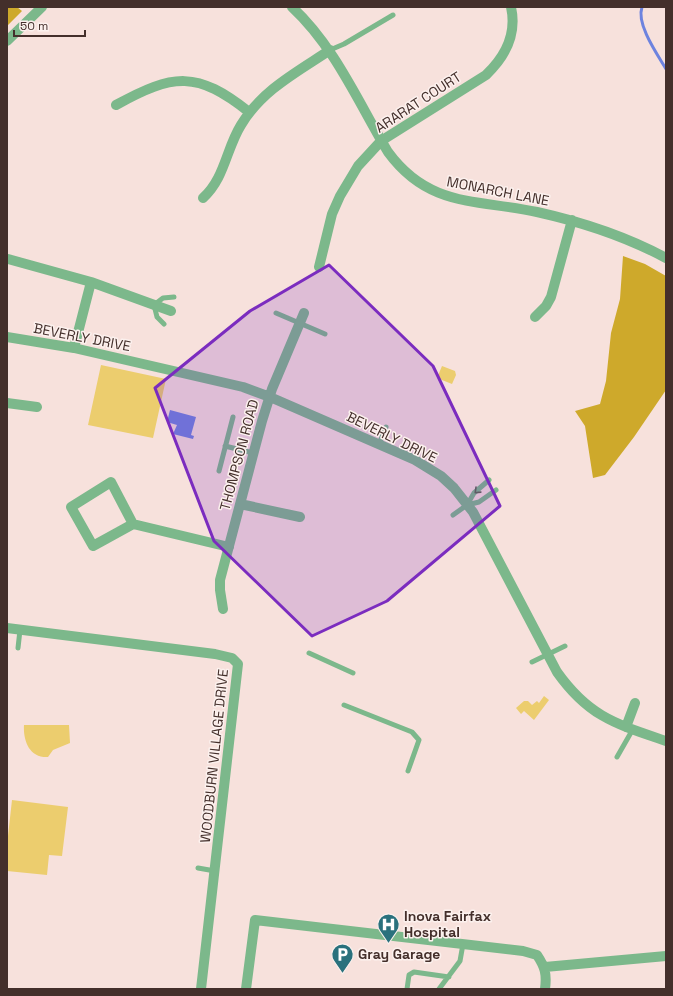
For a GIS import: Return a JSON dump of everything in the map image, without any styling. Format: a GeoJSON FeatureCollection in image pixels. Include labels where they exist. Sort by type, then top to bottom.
{"type":"FeatureCollection","features":[{"type":"Feature","properties":{"kind":"street"},"geometry":{"type":"LineString","coordinates":[[7,41],[42,7]]}},
{"type":"Feature","properties":{"kind":"street","name":"MONARCH LANE"},"geometry":{"type":"LineString","coordinates":[[292,7],[317,33],[330,50],[381,141],[398,166],[411,178],[441,195],[458,200],[536,212],[572,220],[616,234],[666,258]]}},
{"type":"Feature","properties":{"kind":"street","name":"ARARAT COURT"},"geometry":{"type":"LineString","coordinates":[[319,267],[332,214],[340,196],[358,166],[381,141],[486,75],[496,66],[508,44],[512,21],[510,7]]}},
{"type":"Feature","properties":{"kind":"street"},"geometry":{"type":"LineString","coordinates":[[203,198],[221,174],[237,132],[249,112],[276,85],[330,50]]}},
{"type":"Feature","properties":{"kind":"street"},"geometry":{"type":"LineString","coordinates":[[116,105],[144,89],[158,84],[186,81],[215,88],[227,94],[249,112]]}},
{"type":"Feature","properties":{"kind":"street"},"geometry":{"type":"LineString","coordinates":[[535,318],[546,306],[551,297],[572,220]]}},
{"type":"Feature","properties":{"kind":"street"},"geometry":{"type":"LineString","coordinates":[[7,256],[91,282],[171,311]]}},
{"type":"Feature","properties":{"kind":"street"},"geometry":{"type":"LineString","coordinates":[[74,348],[91,282]]}},
{"type":"Feature","properties":{"kind":"street","name":"THOMPSON ROAD"},"geometry":{"type":"LineString","coordinates":[[223,609],[220,590],[229,547],[253,453],[270,397],[304,313]]}},
{"type":"Feature","properties":{"kind":"street","name":"BEVERLY DRIVE"},"geometry":{"type":"LineString","coordinates":[[7,337],[74,348],[243,387],[270,397],[379,444],[426,466],[454,488],[473,512],[557,672],[581,701],[608,720],[666,741]]}},
{"type":"Feature","properties":{"kind":"street"},"geometry":{"type":"LineString","coordinates":[[7,403],[38,407]]}},
{"type":"Feature","properties":{"kind":"street"},"geometry":{"type":"LineString","coordinates":[[133,524],[111,482],[72,507],[93,546],[133,524],[229,547]]}},
{"type":"Feature","properties":{"kind":"street"},"geometry":{"type":"LineString","coordinates":[[240,504],[300,517]]}},
{"type":"Feature","properties":{"kind":"street","name":"WOODBURN VILLAGE DRIVE"},"geometry":{"type":"LineString","coordinates":[[7,628],[215,654],[232,658],[238,664],[201,989]]}},
{"type":"Feature","properties":{"kind":"street"},"geometry":{"type":"LineString","coordinates":[[630,728],[635,703]]}},
{"type":"Feature","properties":{"kind":"street"},"geometry":{"type":"LineString","coordinates":[[246,989],[255,920],[523,951],[537,955],[545,967],[547,976],[545,989]]}},
{"type":"Feature","properties":{"kind":"street"},"geometry":{"type":"LineString","coordinates":[[545,967],[666,956]]}},
{"type":"Feature","properties":{"kind":"lane"},"geometry":{"type":"LineString","coordinates":[[330,50],[344,44],[393,15]]}},
{"type":"Feature","properties":{"kind":"lane"},"geometry":{"type":"LineString","coordinates":[[164,324],[156,317],[154,305],[164,298],[174,297]]}},
{"type":"Feature","properties":{"kind":"lane"},"geometry":{"type":"LineString","coordinates":[[276,313],[325,334]]}},
{"type":"Feature","properties":{"kind":"lane"},"geometry":{"type":"LineString","coordinates":[[219,471],[233,417]]}},
{"type":"Feature","properties":{"kind":"lane"},"geometry":{"type":"LineString","coordinates":[[379,444],[386,427]]}},
{"type":"Feature","properties":{"kind":"lane"},"geometry":{"type":"LineString","coordinates":[[225,446],[253,453]]}},
{"type":"Feature","properties":{"kind":"lane"},"geometry":{"type":"LineString","coordinates":[[453,515],[467,504],[474,493],[490,480]]}},
{"type":"Feature","properties":{"kind":"lane"},"geometry":{"type":"LineString","coordinates":[[467,504],[479,502],[496,490]]}},
{"type":"Feature","properties":{"kind":"lane"},"geometry":{"type":"LineString","coordinates":[[18,648],[20,630]]}},
{"type":"Feature","properties":{"kind":"lane"},"geometry":{"type":"LineString","coordinates":[[532,662],[565,646]]}},
{"type":"Feature","properties":{"kind":"lane"},"geometry":{"type":"LineString","coordinates":[[309,653],[353,673]]}},
{"type":"Feature","properties":{"kind":"lane"},"geometry":{"type":"LineString","coordinates":[[344,705],[412,732],[419,740]]}},
{"type":"Feature","properties":{"kind":"lane"},"geometry":{"type":"LineString","coordinates":[[617,757],[630,728]]}},
{"type":"Feature","properties":{"kind":"lane"},"geometry":{"type":"LineString","coordinates":[[408,771],[419,740],[424,736]]}},
{"type":"Feature","properties":{"kind":"lane"},"geometry":{"type":"LineString","coordinates":[[198,868],[215,871]]}},
{"type":"Feature","properties":{"kind":"lane"},"geometry":{"type":"LineString","coordinates":[[439,989],[460,962],[463,944]]}},
{"type":"Feature","properties":{"kind":"lane"},"geometry":{"type":"LineString","coordinates":[[407,989],[409,975],[414,972],[449,977]]}},
{"type":"Feature","properties":{"kind":"highlighted area"},"geometry":{"type":"Polygon","coordinates":[[[329,265],[433,366],[500,506],[387,601],[312,636],[214,541],[155,388],[250,311],[329,265]]]}},
{"type":"Feature","properties":{"kind":"shaded area"},"geometry":{"type":"Polygon","coordinates":[[[7,7],[17,7],[22,11],[7,26],[7,7]]]}},
{"type":"Feature","properties":{"kind":"shaded area"},"geometry":{"type":"Polygon","coordinates":[[[623,256],[645,264],[666,276],[666,390],[634,437],[605,475],[593,478],[585,426],[575,411],[600,404],[606,381],[611,333],[620,299],[623,256]]]}},
{"type":"Feature","properties":{"kind":"shaded area"},"geometry":{"type":"Polygon","coordinates":[[[101,365],[166,379],[153,438],[88,425],[101,365]]]}},
{"type":"Feature","properties":{"kind":"shaded area"},"geometry":{"type":"Polygon","coordinates":[[[442,366],[455,371],[456,375],[452,384],[437,378],[442,366]]]}},
{"type":"Feature","properties":{"kind":"shaded area"},"geometry":{"type":"Polygon","coordinates":[[[544,696],[549,700],[534,720],[524,711],[521,714],[516,708],[524,701],[528,701],[532,705],[537,701],[539,703],[544,696]]]}},
{"type":"Feature","properties":{"kind":"shaded area"},"geometry":{"type":"Polygon","coordinates":[[[24,725],[69,725],[70,743],[53,750],[48,757],[41,757],[36,755],[28,747],[24,725]]]}},
{"type":"Feature","properties":{"kind":"shaded area"},"geometry":{"type":"Polygon","coordinates":[[[12,800],[68,807],[62,856],[49,855],[47,875],[7,871],[7,845],[12,800]]]}},
{"type":"Feature","properties":{"kind":"water"},"geometry":{"type":"Polygon","coordinates":[[[170,410],[196,417],[191,435],[194,436],[193,439],[173,434],[177,425],[167,422],[170,410]]]}},
{"type":"Feature","properties":{"kind":"waterway"},"geometry":{"type":"LineString","coordinates":[[642,7],[642,22],[648,39],[666,69]]}},
{"type":"Feature","properties":{"kind":"place","name":"Inova Fairfax Hospital"},"geometry":{"type":"Point","coordinates":[388,944]}},
{"type":"Feature","properties":{"kind":"place","name":"Gray Garage"},"geometry":{"type":"Point","coordinates":[343,974]}}]}
